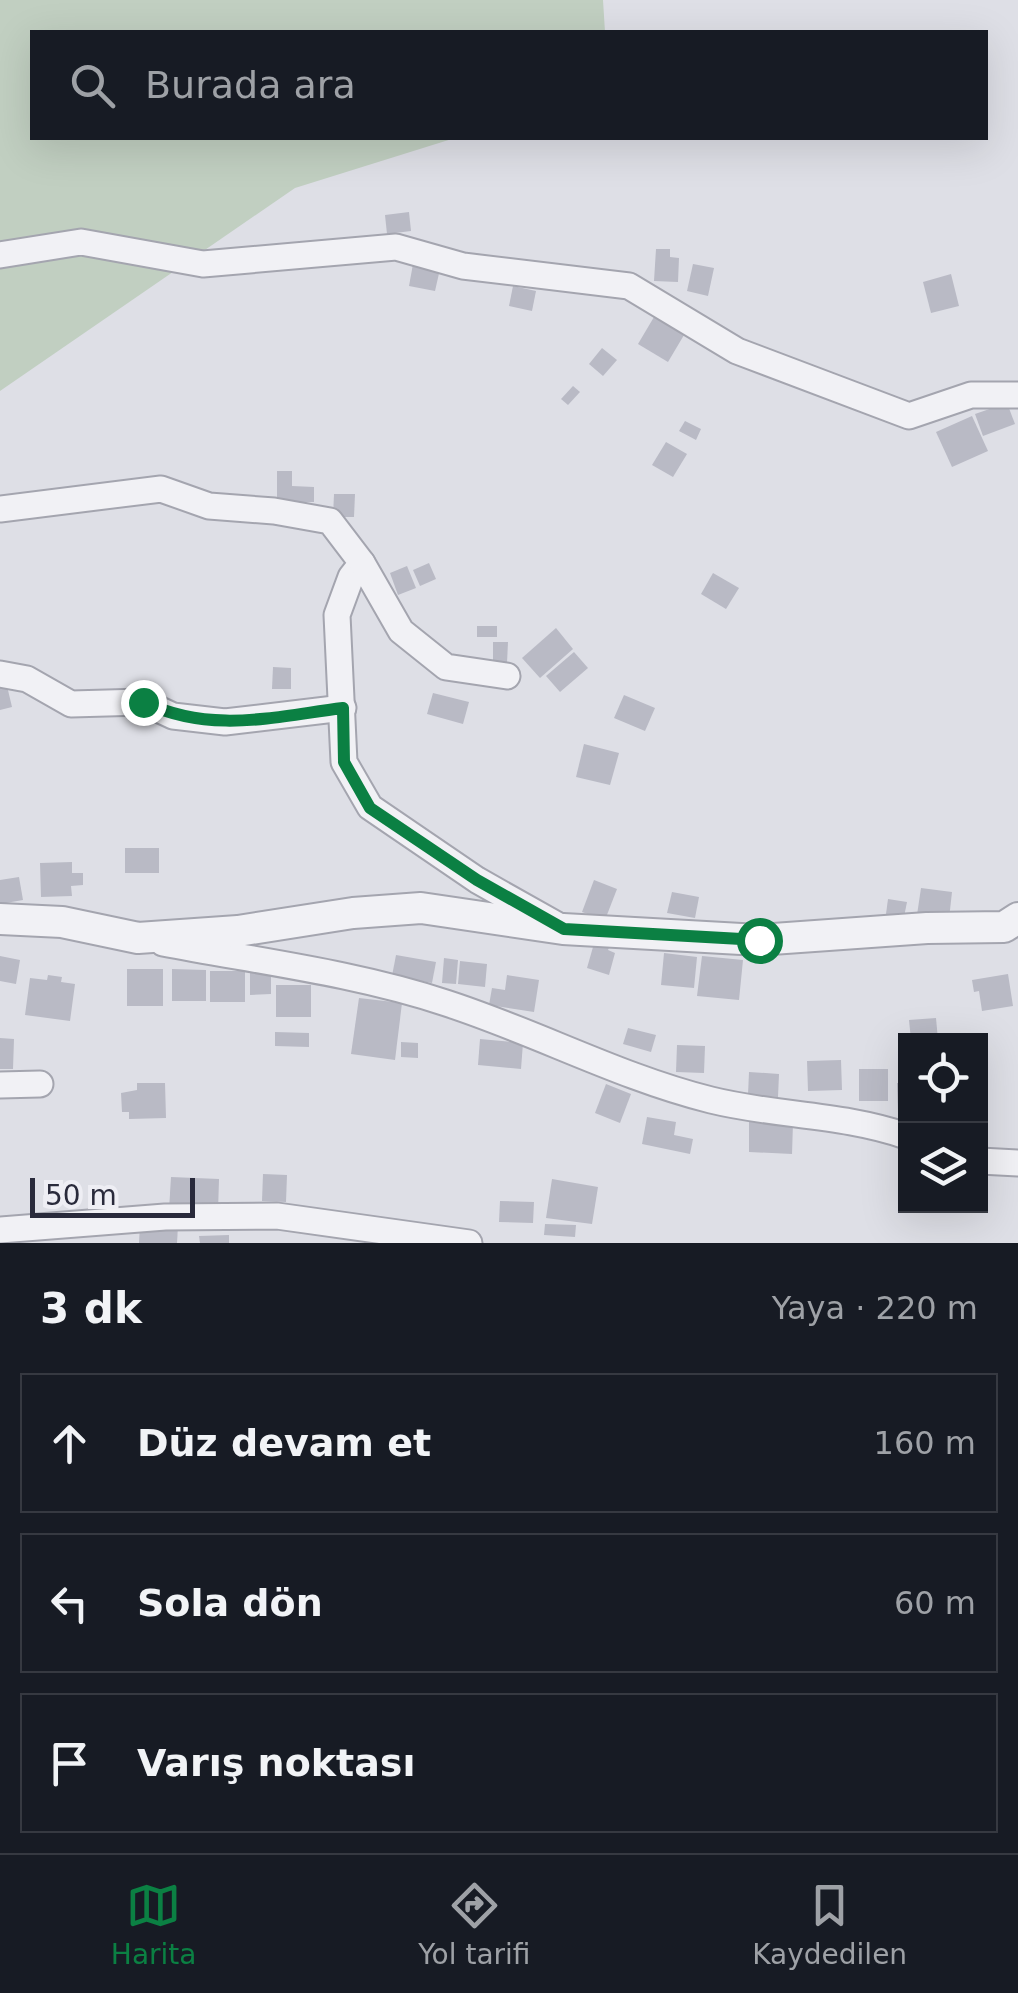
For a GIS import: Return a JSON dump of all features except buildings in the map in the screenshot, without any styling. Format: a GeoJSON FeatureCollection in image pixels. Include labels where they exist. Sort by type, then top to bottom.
{"type":"FeatureCollection","features":[{"type":"Feature","properties":{"kind":"street"},"geometry":{"type":"LineString","coordinates":[[0,254],[81,242],[203,264],[396,247],[463,266],[629,286],[737,351],[909,416],[971,395],[1018,394]]}},
{"type":"Feature","properties":{"kind":"street"},"geometry":{"type":"LineString","coordinates":[[0,509],[161,489],[209,506],[274,511],[330,521],[362,562],[401,632],[446,667],[507,676]]}},
{"type":"Feature","properties":{"kind":"street"},"geometry":{"type":"LineString","coordinates":[[362,562],[351,577],[337,615],[344,762],[370,808],[477,880],[564,929]]}},
{"type":"Feature","properties":{"kind":"street"},"geometry":{"type":"LineString","coordinates":[[0,674],[27,680],[71,704],[143,702],[173,716],[225,722],[343,708]]}},
{"type":"Feature","properties":{"kind":"street"},"geometry":{"type":"LineString","coordinates":[[138,938],[238,931],[352,913],[422,908],[564,929],[759,940],[927,928],[1004,927],[1018,918]]}},
{"type":"Feature","properties":{"kind":"street"},"geometry":{"type":"LineString","coordinates":[[0,920],[62,922],[395,989],[446,1002],[604,1066],[712,1100],[878,1126],[898,1133]]}},
{"type":"Feature","properties":{"kind":"street"},"geometry":{"type":"LineString","coordinates":[[0,1085],[40,1084]]}},
{"type":"Feature","properties":{"kind":"street"},"geometry":{"type":"LineString","coordinates":[[988,1161],[1018,1162]]}},
{"type":"Feature","properties":{"kind":"street"},"geometry":{"type":"LineString","coordinates":[[0,1230],[164,1217],[276,1216],[469,1243]]}},
{"type":"Feature","properties":{"kind":"green space"},"geometry":{"type":"Polygon","coordinates":[[[0,0],[603,0],[605,30],[30,30],[30,140],[449,140],[295,188],[0,391],[0,0]]]}},
{"type":"Feature","properties":{"kind":"route"},"geometry":{"type":"LineString","coordinates":[[143,702],[173,716],[225,722],[343,708],[344,762],[370,808],[477,880],[564,929],[759,940]]}}]}
